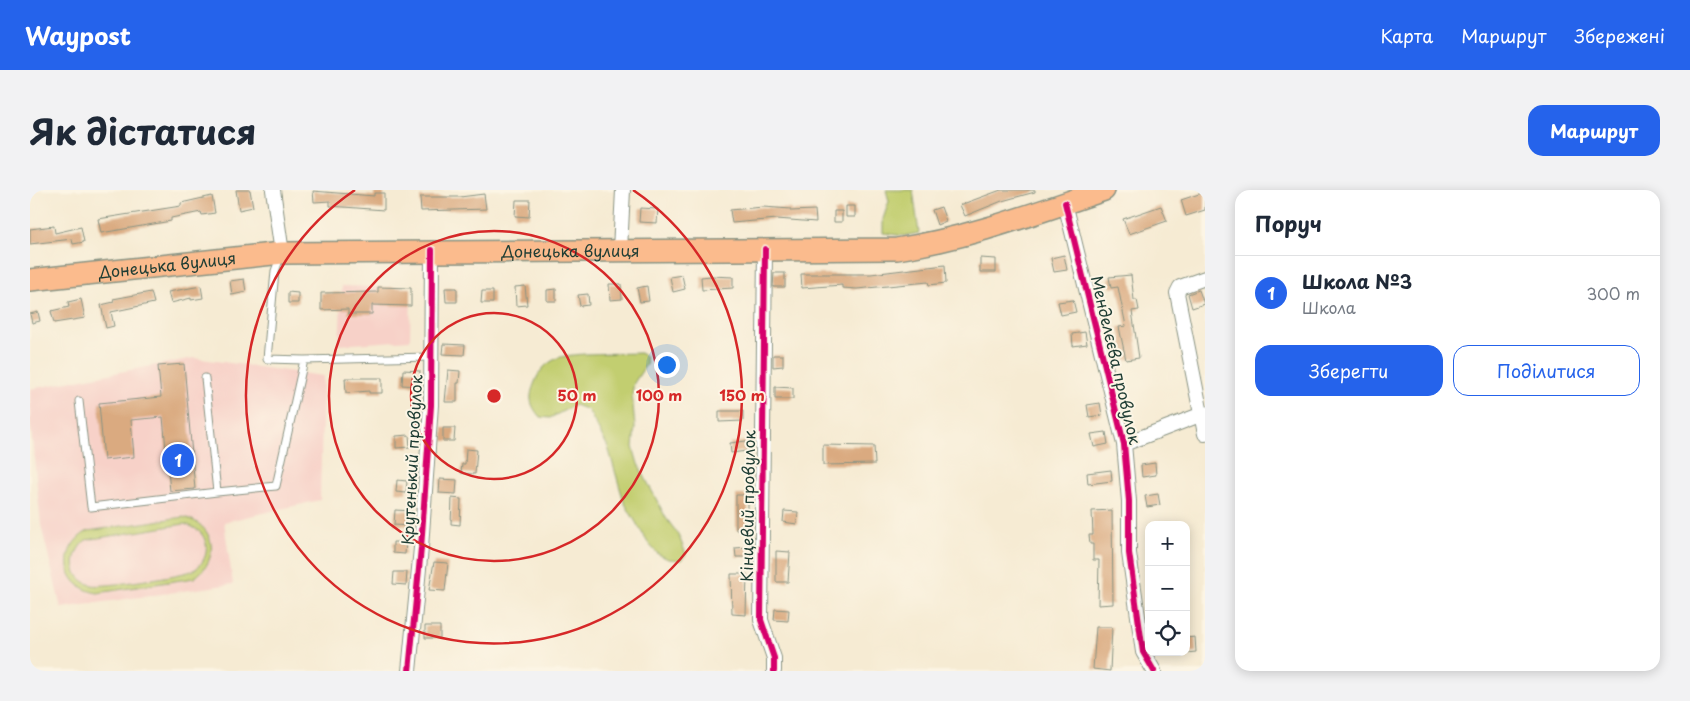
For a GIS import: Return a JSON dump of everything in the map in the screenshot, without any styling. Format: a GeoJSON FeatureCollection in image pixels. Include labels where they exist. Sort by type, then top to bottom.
{"type":"FeatureCollection","features":[{"type":"Feature","properties":{"kind":"main road","name":"Донецька вулиця"},"geometry":{"type":"LineString","coordinates":[[30,280],[282,253],[432,250],[897,249],[938,243],[992,228],[1104,190]]}},
{"type":"Feature","properties":{"kind":"street"},"geometry":{"type":"LineString","coordinates":[[273,190],[282,253]]}},
{"type":"Feature","properties":{"kind":"street"},"geometry":{"type":"LineString","coordinates":[[620,250],[623,190]]}},
{"type":"Feature","properties":{"kind":"street","name":"Менделєєва провулок"},"geometry":{"type":"LineString","coordinates":[[1065,203],[1124,444],[1129,501],[1129,553],[1143,652],[1154,671]]}},
{"type":"Feature","properties":{"kind":"street","name":"Кінцевий провулок"},"geometry":{"type":"LineString","coordinates":[[765,249],[761,620],[774,658],[774,671]]}},
{"type":"Feature","properties":{"kind":"street","name":"Крутенький провулок"},"geometry":{"type":"LineString","coordinates":[[409,671],[421,548],[431,405],[432,250]]}},
{"type":"Feature","properties":{"kind":"street"},"geometry":{"type":"LineString","coordinates":[[1205,278],[1180,287],[1177,293],[1205,434]]}},
{"type":"Feature","properties":{"kind":"street"},"geometry":{"type":"LineString","coordinates":[[1124,444],[1202,414]]}},
{"type":"Feature","properties":{"kind":"lane"},"geometry":{"type":"LineString","coordinates":[[282,253],[275,271],[267,359],[430,357]]}},
{"type":"Feature","properties":{"kind":"lane"},"geometry":{"type":"LineString","coordinates":[[79,400],[91,507],[276,486],[304,360]]}},
{"type":"Feature","properties":{"kind":"lane"},"geometry":{"type":"LineString","coordinates":[[205,378],[217,492]]}},
{"type":"Feature","properties":{"kind":"shaded area"},"geometry":{"type":"Polygon","coordinates":[[[342,286],[411,288],[410,340],[339,345],[342,286]]]}},
{"type":"Feature","properties":{"kind":"shaded area"},"geometry":{"type":"Polygon","coordinates":[[[194,358],[323,376],[320,500],[224,522],[233,584],[61,608],[41,525],[30,419],[30,389],[194,358]]]}},
{"type":"Feature","properties":{"kind":"green space"},"geometry":{"type":"Polygon","coordinates":[[[886,190],[913,190],[919,233],[904,236],[883,233],[883,219],[889,201],[886,190]]]}},
{"type":"Feature","properties":{"kind":"green space"},"geometry":{"type":"Polygon","coordinates":[[[640,353],[645,356],[647,363],[634,383],[632,393],[635,427],[633,447],[638,464],[666,518],[678,534],[686,554],[681,560],[668,559],[658,554],[648,543],[624,502],[608,447],[588,410],[575,405],[550,418],[540,417],[531,401],[533,388],[539,374],[547,365],[558,358],[586,354],[640,353]]]}},
{"type":"Feature","properties":{"kind":"green space"},"geometry":{"type":"Polygon","coordinates":[[[183,517],[194,521],[202,527],[211,543],[211,553],[203,570],[194,578],[98,593],[86,590],[77,584],[71,576],[68,566],[71,547],[78,538],[88,531],[183,517]],[[184,524],[86,540],[81,545],[75,558],[76,572],[84,582],[99,585],[160,578],[194,570],[204,558],[206,543],[201,533],[195,528],[184,524]]]}},
{"type":"Feature","properties":{"kind":"building"},"geometry":{"type":"Polygon","coordinates":[[[236,190],[250,190],[253,207],[239,210],[236,190]]]}},
{"type":"Feature","properties":{"kind":"building"},"geometry":{"type":"Polygon","coordinates":[[[1001,190],[1035,190],[1035,192],[1002,201],[965,216],[960,205],[1001,190]]]}},
{"type":"Feature","properties":{"kind":"building"},"geometry":{"type":"Polygon","coordinates":[[[313,191],[374,196],[374,193],[384,193],[384,210],[330,206],[330,201],[314,202],[313,191]]]}},
{"type":"Feature","properties":{"kind":"building"},"geometry":{"type":"Polygon","coordinates":[[[1205,192],[1205,210],[1186,216],[1181,200],[1205,192]]]}},
{"type":"Feature","properties":{"kind":"building"},"geometry":{"type":"Polygon","coordinates":[[[484,194],[486,209],[421,211],[420,197],[460,197],[484,194]]]}},
{"type":"Feature","properties":{"kind":"building"},"geometry":{"type":"Polygon","coordinates":[[[212,196],[215,213],[202,215],[201,212],[171,218],[171,221],[101,233],[98,219],[181,206],[181,203],[212,196]]]}},
{"type":"Feature","properties":{"kind":"building"},"geometry":{"type":"Polygon","coordinates":[[[516,200],[530,200],[529,217],[515,216],[516,200]]]}},
{"type":"Feature","properties":{"kind":"building"},"geometry":{"type":"Polygon","coordinates":[[[846,206],[855,206],[855,217],[846,217],[846,206]]]}},
{"type":"Feature","properties":{"kind":"building"},"geometry":{"type":"Polygon","coordinates":[[[1161,206],[1167,221],[1129,234],[1123,219],[1161,206]]]}},
{"type":"Feature","properties":{"kind":"building"},"geometry":{"type":"Polygon","coordinates":[[[763,207],[791,209],[791,211],[815,210],[816,222],[777,219],[732,223],[730,210],[763,207]]]}},
{"type":"Feature","properties":{"kind":"building"},"geometry":{"type":"Polygon","coordinates":[[[941,207],[946,221],[937,225],[932,210],[941,207]]]}},
{"type":"Feature","properties":{"kind":"building"},"geometry":{"type":"Polygon","coordinates":[[[640,208],[658,209],[657,223],[639,222],[640,208]]]}},
{"type":"Feature","properties":{"kind":"building"},"geometry":{"type":"Polygon","coordinates":[[[834,211],[842,211],[842,222],[834,222],[834,211]]]}},
{"type":"Feature","properties":{"kind":"building"},"geometry":{"type":"Polygon","coordinates":[[[54,226],[55,233],[81,227],[84,242],[73,244],[72,239],[30,244],[30,229],[54,226]]]}},
{"type":"Feature","properties":{"kind":"building"},"geometry":{"type":"Polygon","coordinates":[[[1064,255],[1067,270],[1054,272],[1051,258],[1064,255]]]}},
{"type":"Feature","properties":{"kind":"building"},"geometry":{"type":"Polygon","coordinates":[[[980,258],[996,259],[996,272],[980,272],[980,258]]]}},
{"type":"Feature","properties":{"kind":"building"},"geometry":{"type":"Polygon","coordinates":[[[945,265],[946,283],[929,285],[928,282],[857,289],[842,288],[842,285],[802,288],[801,274],[871,274],[945,265]]]}},
{"type":"Feature","properties":{"kind":"building"},"geometry":{"type":"Polygon","coordinates":[[[774,273],[785,273],[785,287],[773,287],[774,273]]]}},
{"type":"Feature","properties":{"kind":"building"},"geometry":{"type":"Polygon","coordinates":[[[682,275],[685,289],[673,292],[670,277],[682,275]]]}},
{"type":"Feature","properties":{"kind":"building"},"geometry":{"type":"Polygon","coordinates":[[[1131,275],[1134,300],[1137,300],[1139,310],[1132,311],[1139,358],[1126,360],[1119,327],[1126,326],[1118,287],[1111,288],[1109,277],[1131,275]]]}},
{"type":"Feature","properties":{"kind":"building"},"geometry":{"type":"Polygon","coordinates":[[[701,277],[733,277],[733,288],[702,290],[701,277]]]}},
{"type":"Feature","properties":{"kind":"building"},"geometry":{"type":"Polygon","coordinates":[[[244,279],[246,292],[232,295],[230,281],[244,279]]]}},
{"type":"Feature","properties":{"kind":"building"},"geometry":{"type":"Polygon","coordinates":[[[609,284],[621,284],[622,299],[610,300],[609,284]]]}},
{"type":"Feature","properties":{"kind":"building"},"geometry":{"type":"Polygon","coordinates":[[[201,286],[203,298],[191,300],[191,298],[171,303],[168,292],[201,286]]]}},
{"type":"Feature","properties":{"kind":"building"},"geometry":{"type":"Polygon","coordinates":[[[525,286],[527,305],[516,306],[515,287],[525,286]]]}},
{"type":"Feature","properties":{"kind":"building"},"geometry":{"type":"Polygon","coordinates":[[[647,286],[649,301],[640,302],[637,288],[647,286]]]}},
{"type":"Feature","properties":{"kind":"building"},"geometry":{"type":"Polygon","coordinates":[[[378,287],[411,288],[411,306],[372,305],[372,314],[348,314],[348,309],[321,310],[321,293],[378,292],[378,287]]]}},
{"type":"Feature","properties":{"kind":"building"},"geometry":{"type":"Polygon","coordinates":[[[445,288],[457,288],[457,302],[446,302],[445,288]]]}},
{"type":"Feature","properties":{"kind":"building"},"geometry":{"type":"Polygon","coordinates":[[[556,289],[556,301],[547,301],[547,290],[556,289]]]}},
{"type":"Feature","properties":{"kind":"building"},"geometry":{"type":"Polygon","coordinates":[[[1199,290],[1204,304],[1192,308],[1188,294],[1199,290]]]}},
{"type":"Feature","properties":{"kind":"building"},"geometry":{"type":"Polygon","coordinates":[[[482,291],[493,291],[493,303],[481,303],[482,291]]]}},
{"type":"Feature","properties":{"kind":"building"},"geometry":{"type":"Polygon","coordinates":[[[151,292],[154,303],[111,312],[114,326],[106,328],[101,305],[114,302],[113,299],[151,292]]]}},
{"type":"Feature","properties":{"kind":"building"},"geometry":{"type":"Polygon","coordinates":[[[288,292],[298,293],[298,303],[288,303],[288,292]]]}},
{"type":"Feature","properties":{"kind":"building"},"geometry":{"type":"Polygon","coordinates":[[[588,294],[589,305],[580,306],[578,295],[588,294]]]}},
{"type":"Feature","properties":{"kind":"building"},"geometry":{"type":"Polygon","coordinates":[[[81,299],[85,318],[54,323],[51,311],[69,307],[68,302],[81,299]]]}},
{"type":"Feature","properties":{"kind":"building"},"geometry":{"type":"Polygon","coordinates":[[[1073,300],[1076,312],[1061,315],[1058,302],[1073,300]]]}},
{"type":"Feature","properties":{"kind":"building"},"geometry":{"type":"Polygon","coordinates":[[[38,312],[40,321],[32,323],[30,314],[38,312]]]}},
{"type":"Feature","properties":{"kind":"building"},"geometry":{"type":"Polygon","coordinates":[[[1085,332],[1087,344],[1073,346],[1072,334],[1085,332]]]}},
{"type":"Feature","properties":{"kind":"building"},"geometry":{"type":"Polygon","coordinates":[[[443,344],[465,345],[464,355],[442,354],[443,344]]]}},
{"type":"Feature","properties":{"kind":"building"},"geometry":{"type":"Polygon","coordinates":[[[773,355],[783,355],[783,366],[773,367],[773,355]]]}},
{"type":"Feature","properties":{"kind":"building"},"geometry":{"type":"Polygon","coordinates":[[[184,364],[195,489],[170,491],[163,417],[131,420],[134,457],[104,460],[99,403],[161,397],[158,366],[184,364]]]}},
{"type":"Feature","properties":{"kind":"building"},"geometry":{"type":"Polygon","coordinates":[[[403,370],[420,371],[419,386],[402,385],[403,370]]]}},
{"type":"Feature","properties":{"kind":"building"},"geometry":{"type":"Polygon","coordinates":[[[448,370],[460,371],[459,383],[457,383],[457,402],[445,402],[448,370]]]}},
{"type":"Feature","properties":{"kind":"building"},"geometry":{"type":"Polygon","coordinates":[[[345,378],[382,378],[382,393],[369,393],[369,391],[346,393],[345,378]]]}},
{"type":"Feature","properties":{"kind":"building"},"geometry":{"type":"Polygon","coordinates":[[[775,387],[793,388],[793,399],[775,399],[775,387]]]}},
{"type":"Feature","properties":{"kind":"building"},"geometry":{"type":"Polygon","coordinates":[[[1100,403],[1102,415],[1089,417],[1087,405],[1100,403]]]}},
{"type":"Feature","properties":{"kind":"building"},"geometry":{"type":"Polygon","coordinates":[[[719,411],[743,411],[743,421],[719,422],[719,411]]]}},
{"type":"Feature","properties":{"kind":"building"},"geometry":{"type":"Polygon","coordinates":[[[443,428],[455,428],[454,441],[443,441],[443,428]]]}},
{"type":"Feature","properties":{"kind":"building"},"geometry":{"type":"Polygon","coordinates":[[[1106,432],[1108,444],[1094,447],[1091,434],[1106,432]]]}},
{"type":"Feature","properties":{"kind":"building"},"geometry":{"type":"Polygon","coordinates":[[[409,435],[410,447],[396,448],[396,436],[409,435]]]}},
{"type":"Feature","properties":{"kind":"building"},"geometry":{"type":"Polygon","coordinates":[[[746,441],[747,451],[731,453],[730,443],[746,441]]]}},
{"type":"Feature","properties":{"kind":"building"},"geometry":{"type":"Polygon","coordinates":[[[823,445],[874,446],[875,464],[823,465],[823,445]]]}},
{"type":"Feature","properties":{"kind":"building"},"geometry":{"type":"Polygon","coordinates":[[[466,449],[477,450],[475,474],[461,473],[462,464],[465,464],[466,449]]]}},
{"type":"Feature","properties":{"kind":"building"},"geometry":{"type":"Polygon","coordinates":[[[1155,463],[1156,475],[1142,477],[1141,465],[1155,463]]]}},
{"type":"Feature","properties":{"kind":"building"},"geometry":{"type":"Polygon","coordinates":[[[1111,470],[1112,481],[1088,484],[1087,473],[1111,470]]]}},
{"type":"Feature","properties":{"kind":"building"},"geometry":{"type":"Polygon","coordinates":[[[440,479],[457,480],[456,494],[439,493],[440,479]]]}},
{"type":"Feature","properties":{"kind":"building"},"geometry":{"type":"Polygon","coordinates":[[[397,480],[407,481],[406,493],[396,492],[397,480]]]}},
{"type":"Feature","properties":{"kind":"building"},"geometry":{"type":"Polygon","coordinates":[[[1158,494],[1160,505],[1147,507],[1145,496],[1158,494]]]}},
{"type":"Feature","properties":{"kind":"building"},"geometry":{"type":"Polygon","coordinates":[[[736,495],[748,495],[748,530],[736,530],[736,495]]]}},
{"type":"Feature","properties":{"kind":"building"},"geometry":{"type":"Polygon","coordinates":[[[452,498],[461,499],[460,525],[451,524],[452,498]]]}},
{"type":"Feature","properties":{"kind":"building"},"geometry":{"type":"Polygon","coordinates":[[[395,510],[412,511],[411,526],[394,525],[395,510]]]}},
{"type":"Feature","properties":{"kind":"building"},"geometry":{"type":"Polygon","coordinates":[[[1112,510],[1113,604],[1098,605],[1099,560],[1093,560],[1093,544],[1090,544],[1089,535],[1093,535],[1092,511],[1112,510]]]}},
{"type":"Feature","properties":{"kind":"building"},"geometry":{"type":"Polygon","coordinates":[[[784,511],[798,512],[797,524],[783,522],[784,511]]]}},
{"type":"Feature","properties":{"kind":"building"},"geometry":{"type":"Polygon","coordinates":[[[393,542],[406,542],[405,554],[393,553],[393,542]]]}},
{"type":"Feature","properties":{"kind":"building"},"geometry":{"type":"Polygon","coordinates":[[[748,547],[748,557],[736,557],[735,548],[748,547]]]}},
{"type":"Feature","properties":{"kind":"building"},"geometry":{"type":"Polygon","coordinates":[[[776,551],[790,552],[788,582],[776,582],[776,551]]]}},
{"type":"Feature","properties":{"kind":"building"},"geometry":{"type":"Polygon","coordinates":[[[434,562],[448,563],[445,591],[429,590],[434,562]]]}},
{"type":"Feature","properties":{"kind":"building"},"geometry":{"type":"Polygon","coordinates":[[[394,572],[407,572],[406,585],[393,584],[394,572]]]}},
{"type":"Feature","properties":{"kind":"building"},"geometry":{"type":"Polygon","coordinates":[[[731,574],[747,574],[746,615],[732,614],[731,574]]]}},
{"type":"Feature","properties":{"kind":"building"},"geometry":{"type":"Polygon","coordinates":[[[775,609],[789,610],[788,621],[774,620],[775,609]]]}},
{"type":"Feature","properties":{"kind":"building"},"geometry":{"type":"Polygon","coordinates":[[[425,626],[440,626],[440,638],[425,638],[425,626]]]}},
{"type":"Feature","properties":{"kind":"building"},"geometry":{"type":"Polygon","coordinates":[[[1096,627],[1112,627],[1110,671],[1093,669],[1096,627]]]}},
{"type":"Feature","properties":{"kind":"building"},"geometry":{"type":"Polygon","coordinates":[[[1195,637],[1196,652],[1190,653],[1190,638],[1195,637]]]}},
{"type":"Feature","properties":{"kind":"cycle path"},"geometry":{"type":"LineString","coordinates":[[1065,203],[1124,444],[1129,501],[1129,553],[1143,652],[1154,671]]}},
{"type":"Feature","properties":{"kind":"cycle path"},"geometry":{"type":"LineString","coordinates":[[765,249],[761,620],[774,658],[774,671]]}},
{"type":"Feature","properties":{"kind":"cycle path"},"geometry":{"type":"LineString","coordinates":[[409,671],[421,548],[431,405],[432,250]]}},
{"type":"Feature","properties":{"kind":"place","name":"Школа №3"},"geometry":{"type":"Point","coordinates":[178,460]}}]}
